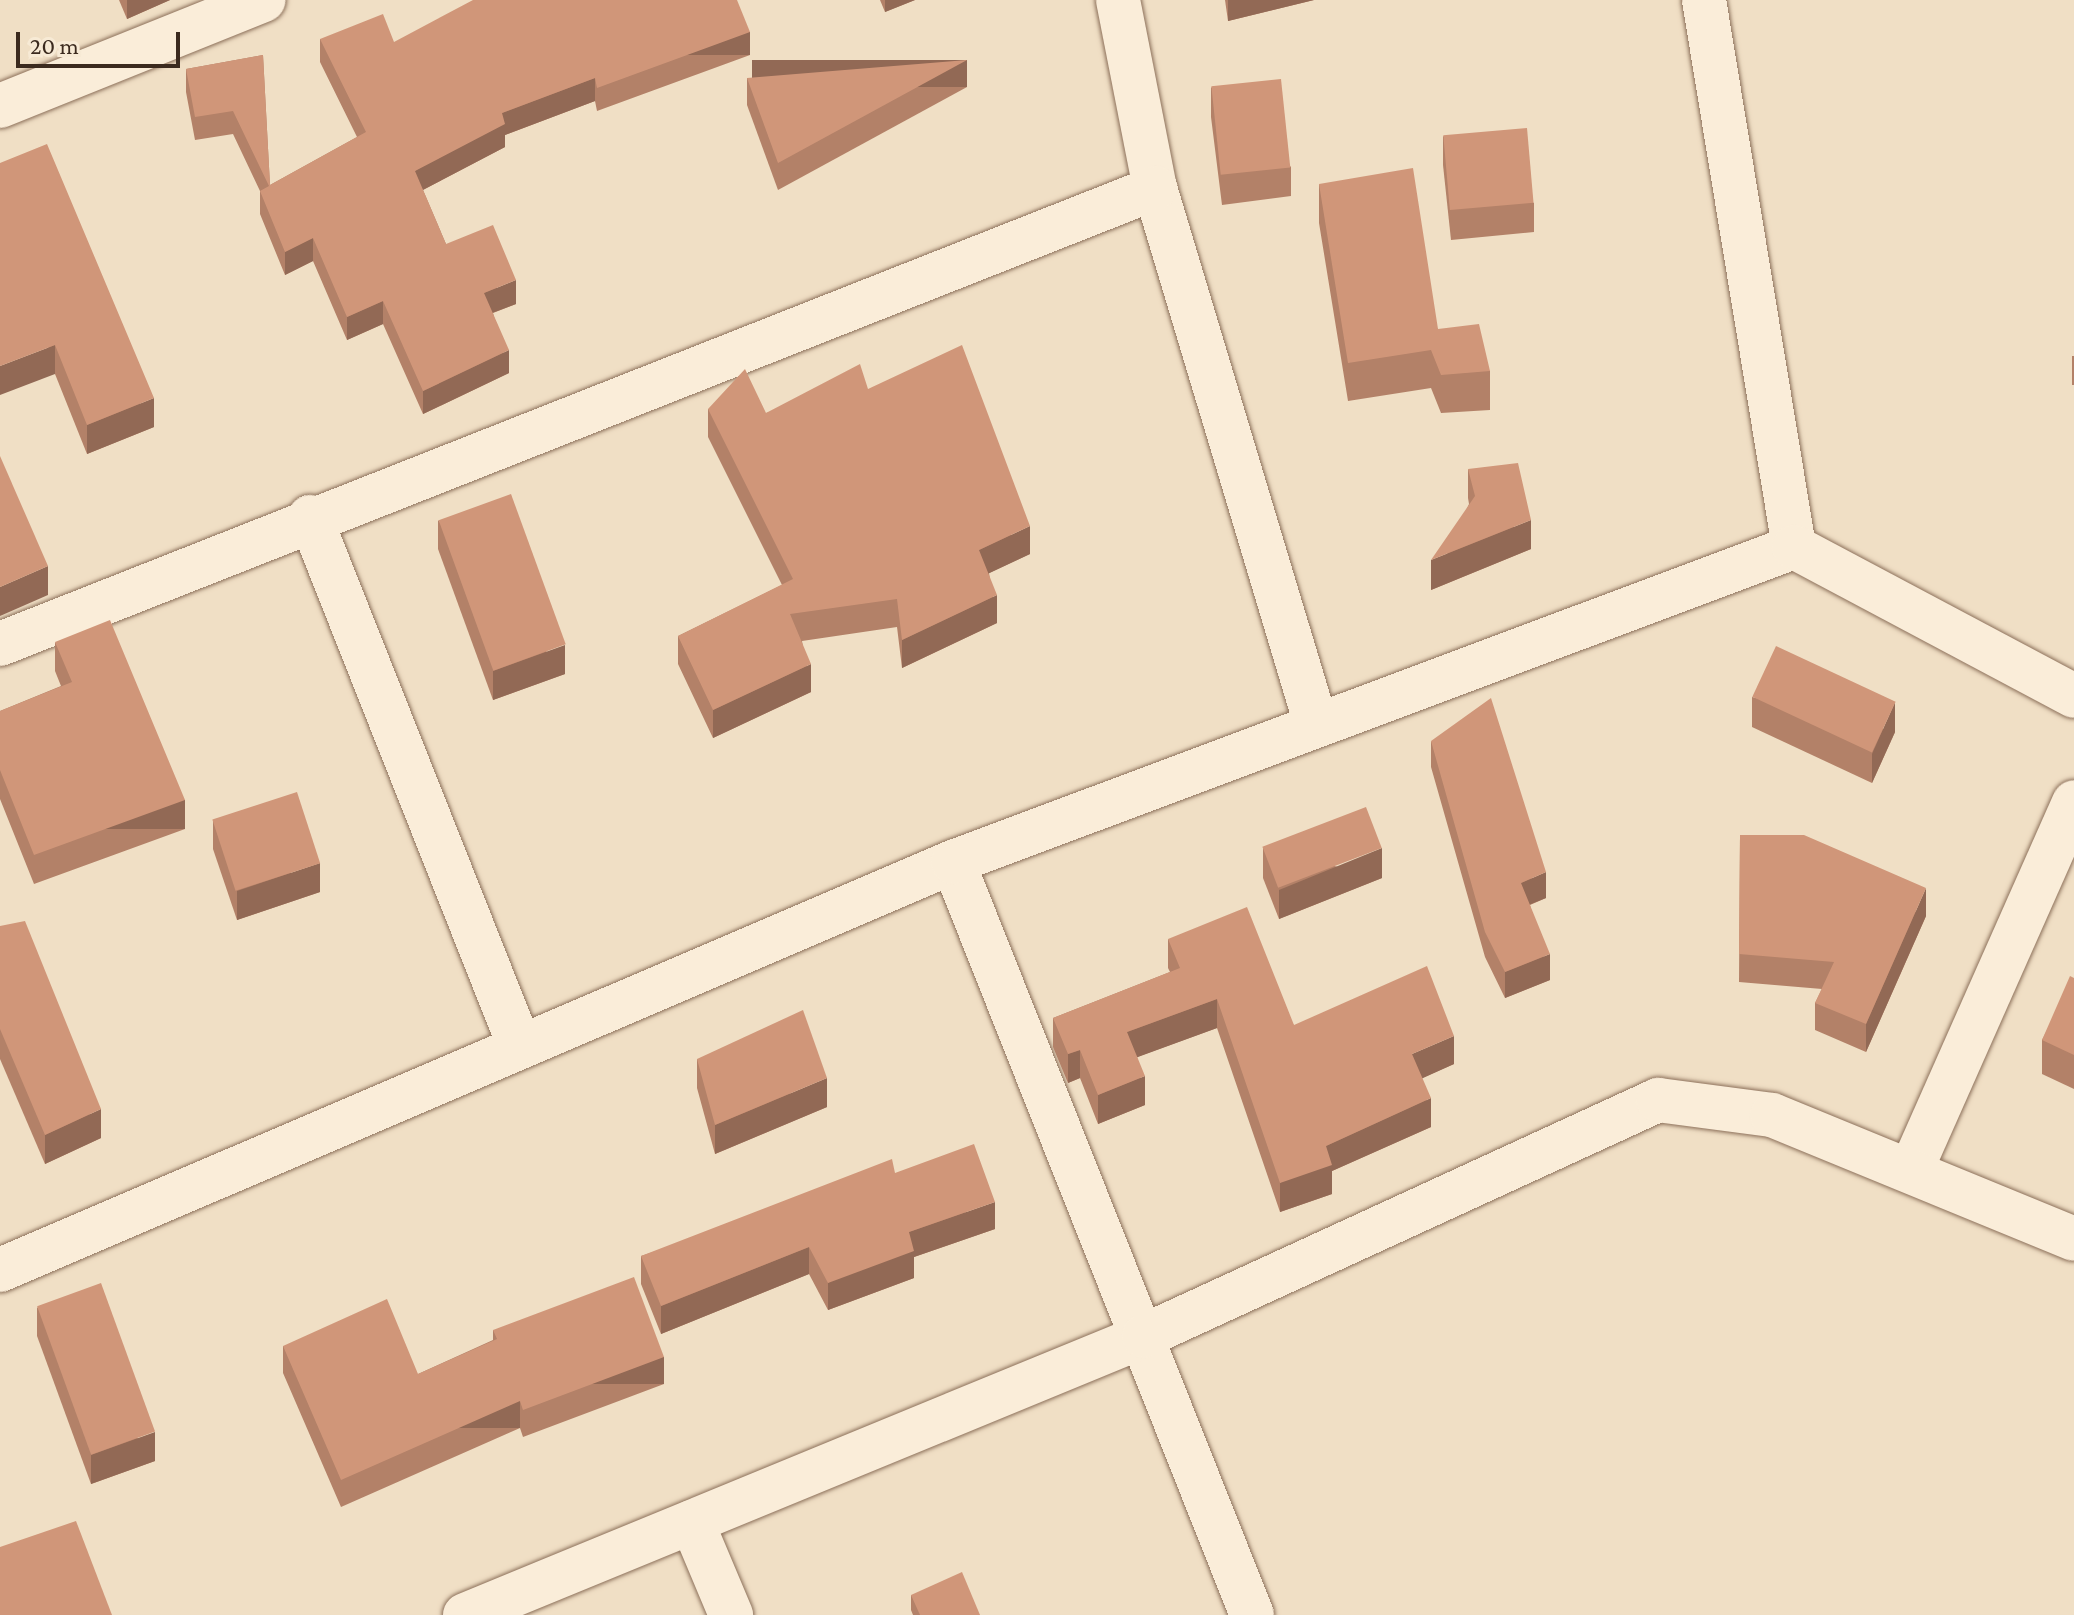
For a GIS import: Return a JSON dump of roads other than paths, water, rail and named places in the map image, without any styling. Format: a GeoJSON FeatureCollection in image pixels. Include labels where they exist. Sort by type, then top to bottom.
{"type":"FeatureCollection","features":[{"type":"Feature","properties":{"kind":"street"},"geometry":{"type":"LineString","coordinates":[[0,106],[264,0]]}},
{"type":"Feature","properties":{"kind":"street"},"geometry":{"type":"LineString","coordinates":[[1118,0],[1155,188],[1315,721]]}},
{"type":"Feature","properties":{"kind":"street"},"geometry":{"type":"LineString","coordinates":[[1704,0],[1794,547]]}},
{"type":"Feature","properties":{"kind":"street"},"geometry":{"type":"LineString","coordinates":[[0,644],[310,517],[1155,188]]}},
{"type":"Feature","properties":{"kind":"street"},"geometry":{"type":"LineString","coordinates":[[310,517],[520,1047]]}},
{"type":"Feature","properties":{"kind":"street"},"geometry":{"type":"LineString","coordinates":[[0,1270],[953,862],[1315,721],[1794,547],[2074,696]]}},
{"type":"Feature","properties":{"kind":"street"},"geometry":{"type":"LineString","coordinates":[[1912,1168],[2074,802]]}},
{"type":"Feature","properties":{"kind":"street"},"geometry":{"type":"LineString","coordinates":[[953,862],[1144,1336],[1252,1615]]}},
{"type":"Feature","properties":{"kind":"street"},"geometry":{"type":"LineString","coordinates":[[465,1615],[1144,1336],[1658,1100],[1772,1115],[1912,1168],[2074,1239]]}},
{"type":"Feature","properties":{"kind":"street"},"geometry":{"type":"LineString","coordinates":[[692,1522],[731,1615]]}}]}
